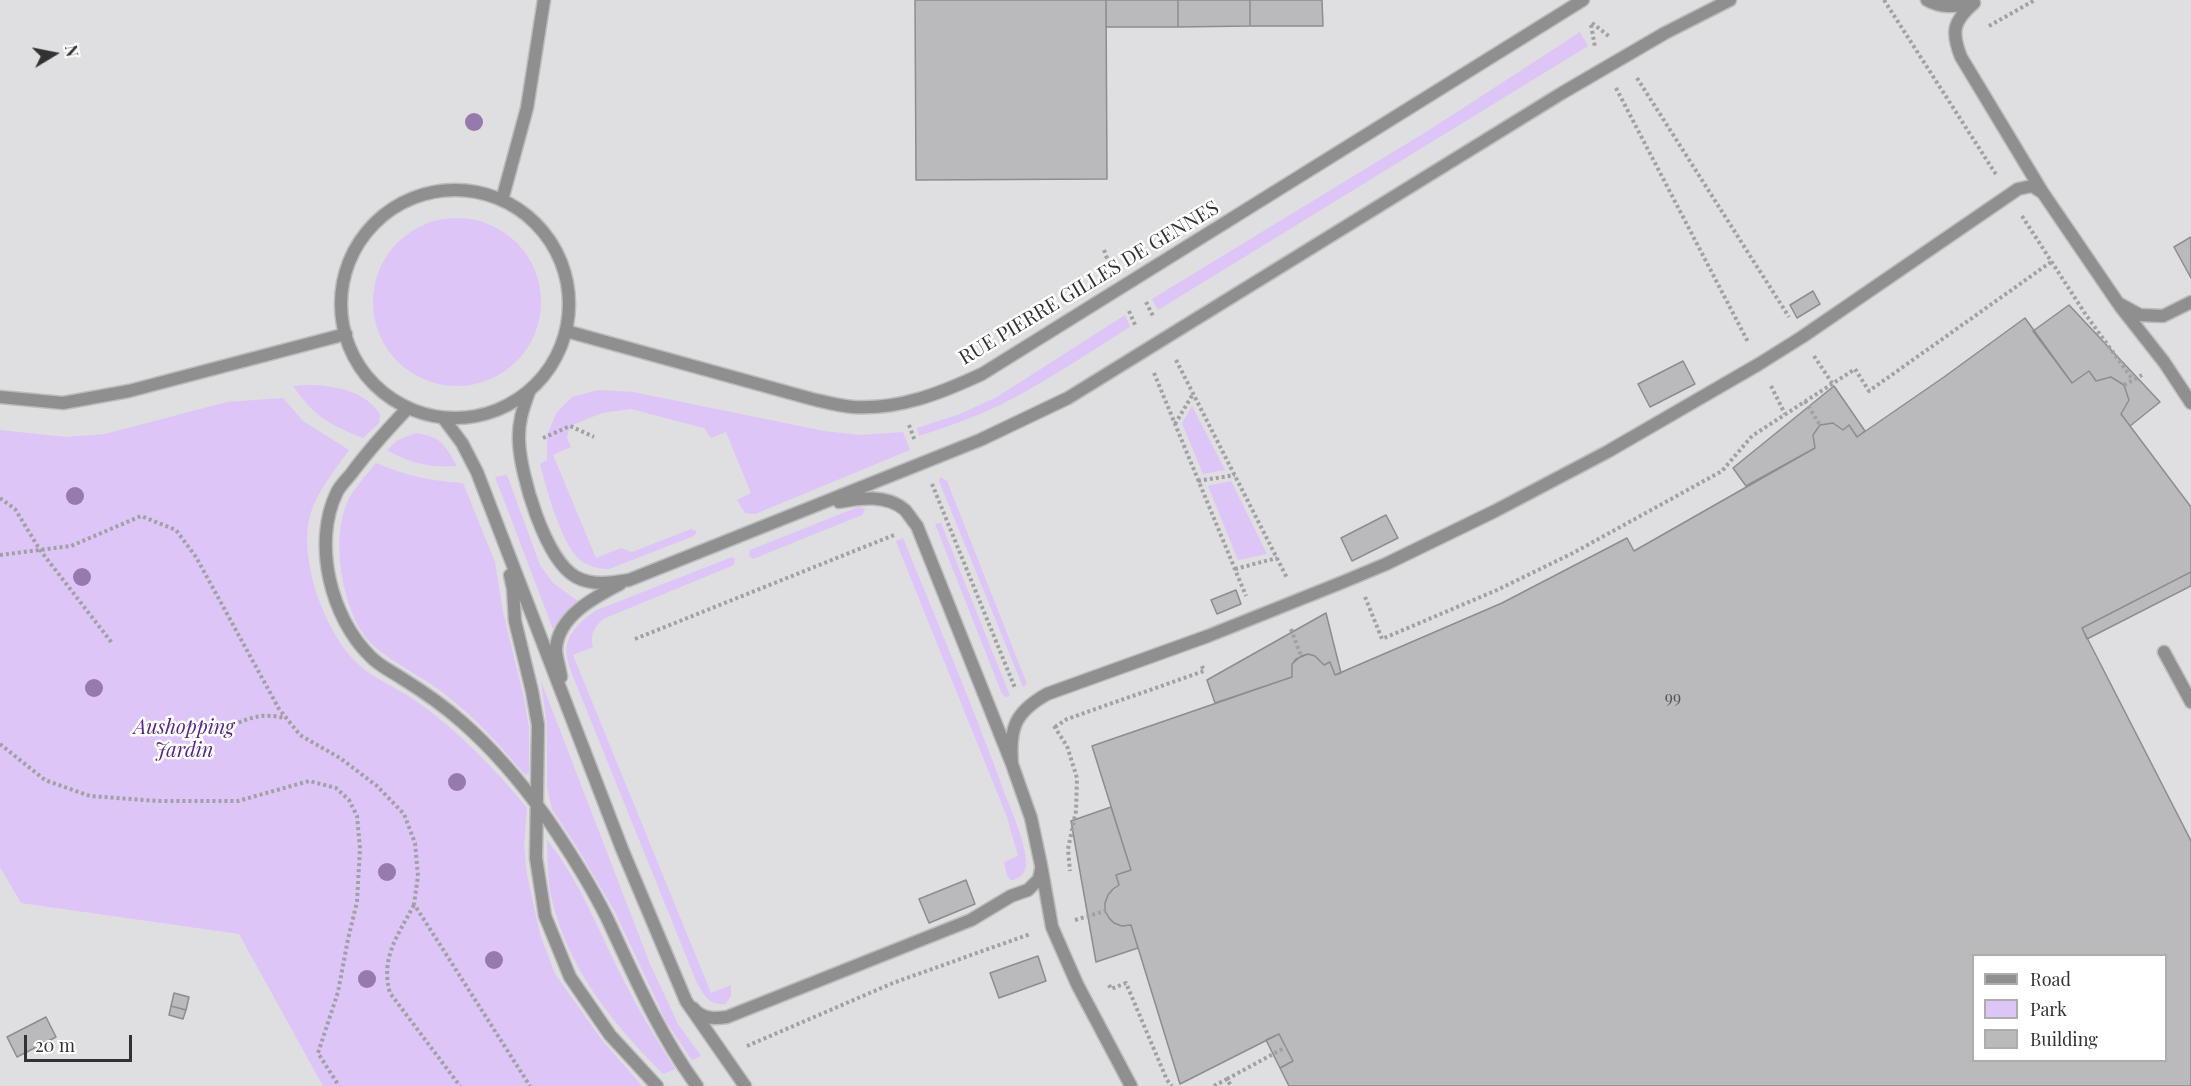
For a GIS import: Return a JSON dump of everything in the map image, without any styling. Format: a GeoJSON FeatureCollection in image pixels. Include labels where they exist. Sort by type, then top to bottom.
{"type":"FeatureCollection","features":[{"type":"Feature","properties":{"kind":"street"},"geometry":{"type":"LineString","coordinates":[[502,200],[527,108],[544,0]]}},
{"type":"Feature","properties":{"kind":"street","name":"RUE PIERRE GILLES DE GENNES"},"geometry":{"type":"LineString","coordinates":[[566,331],[812,399],[853,407],[900,404],[943,392],[982,374],[1583,0]]}},
{"type":"Feature","properties":{"kind":"street"},"geometry":{"type":"LineString","coordinates":[[567,708],[556,650],[565,625],[577,611],[600,595],[629,580],[980,440],[1068,398],[1623,57],[1730,0]]}},
{"type":"Feature","properties":{"kind":"street"},"geometry":{"type":"LineString","coordinates":[[1927,0],[1938,6],[1957,6],[1977,1]]}},
{"type":"Feature","properties":{"kind":"street"},"geometry":{"type":"LineString","coordinates":[[1977,1],[1962,13],[1955,27],[1954,41],[1961,57],[2043,193],[2118,303],[2164,362],[2190,402]]}},
{"type":"Feature","properties":{"kind":"street"},"geometry":{"type":"LineString","coordinates":[[1012,764],[1010,742],[1014,725],[1029,704],[1047,694],[1208,636],[1386,564],[1461,529],[1607,452],[1759,364],[2018,189],[2032,186],[2043,193]]}},
{"type":"Feature","properties":{"kind":"street"},"geometry":{"type":"LineString","coordinates":[[443,190],[474,190],[502,200],[528,214],[554,246],[569,295],[566,331],[550,368],[529,392],[487,415],[444,419],[407,409],[370,383],[353,358],[339,310],[344,272],[363,234],[393,207],[443,190]]}},
{"type":"Feature","properties":{"kind":"street"},"geometry":{"type":"LineString","coordinates":[[2118,303],[2140,315],[2163,316],[2191,302]]}},
{"type":"Feature","properties":{"kind":"street"},"geometry":{"type":"LineString","coordinates":[[0,397],[63,403],[129,391],[346,334]]}},
{"type":"Feature","properties":{"kind":"street"},"geometry":{"type":"LineString","coordinates":[[2190,402],[2191,386]]}},
{"type":"Feature","properties":{"kind":"street"},"geometry":{"type":"LineString","coordinates":[[529,392],[521,413],[519,440],[521,462],[532,502],[550,548],[563,567],[576,577],[595,583],[629,580]]}},
{"type":"Feature","properties":{"kind":"street"},"geometry":{"type":"LineString","coordinates":[[407,409],[368,451],[337,492],[327,524],[327,560],[334,598],[348,631],[371,658],[422,691],[461,721],[499,757],[536,804],[574,861],[595,898],[662,1033],[697,1086]]}},
{"type":"Feature","properties":{"kind":"street"},"geometry":{"type":"LineString","coordinates":[[444,419],[462,444],[477,472],[622,849],[686,1001],[745,1086]]}},
{"type":"Feature","properties":{"kind":"street"},"geometry":{"type":"LineString","coordinates":[[796,513],[861,498],[885,500],[904,509],[917,526],[1012,764],[1031,818],[1052,927],[1077,984],[1131,1086]]}},
{"type":"Feature","properties":{"kind":"street"},"geometry":{"type":"LineString","coordinates":[[501,535],[513,589],[515,621],[538,725],[536,858],[545,916],[570,977],[610,1035],[657,1086]]}},
{"type":"Feature","properties":{"kind":"street"},"geometry":{"type":"LineString","coordinates":[[2164,652],[2191,702]]}},
{"type":"Feature","properties":{"kind":"street"},"geometry":{"type":"LineString","coordinates":[[686,1001],[697,1012],[712,1019],[727,1017],[971,920],[1011,896],[1028,890],[1039,879],[1041,865]]}},
{"type":"Feature","properties":{"kind":"path"},"geometry":{"type":"LineString","coordinates":[[1884,0],[2051,262],[2133,380]]}},
{"type":"Feature","properties":{"kind":"path"},"geometry":{"type":"LineString","coordinates":[[1785,414],[1595,48],[1590,21],[1610,37],[1832,383]]}},
{"type":"Feature","properties":{"kind":"path"},"geometry":{"type":"LineString","coordinates":[[1104,250],[1262,637],[1308,619],[1135,279]]}},
{"type":"Feature","properties":{"kind":"path"},"geometry":{"type":"LineString","coordinates":[[1355,598],[1364,594],[1382,639],[1573,553],[1722,471],[1752,436],[1855,369],[1869,391],[2051,262]]}},
{"type":"Feature","properties":{"kind":"path"},"geometry":{"type":"LineString","coordinates":[[1175,424],[1193,393]]}},
{"type":"Feature","properties":{"kind":"path"},"geometry":{"type":"LineString","coordinates":[[1805,401],[1820,425]]}},
{"type":"Feature","properties":{"kind":"path"},"geometry":{"type":"LineString","coordinates":[[542,438],[570,426],[594,437]]}},
{"type":"Feature","properties":{"kind":"path"},"geometry":{"type":"LineString","coordinates":[[1198,481],[1235,475]]}},
{"type":"Feature","properties":{"kind":"path"},"geometry":{"type":"LineString","coordinates":[[0,498],[15,509],[40,550],[112,643]]}},
{"type":"Feature","properties":{"kind":"path"},"geometry":{"type":"LineString","coordinates":[[635,639],[945,515]]}},
{"type":"Feature","properties":{"kind":"path"},"geometry":{"type":"LineString","coordinates":[[0,555],[71,546],[141,516],[176,530],[195,557],[256,671],[286,718],[300,735],[340,758],[377,786],[404,814],[415,843],[418,876],[414,904],[386,966],[387,983],[390,993],[460,1086]]}},
{"type":"Feature","properties":{"kind":"path"},"geometry":{"type":"LineString","coordinates":[[1234,569],[1277,558]]}},
{"type":"Feature","properties":{"kind":"path"},"geometry":{"type":"LineString","coordinates":[[1290,626],[1301,656]]}},
{"type":"Feature","properties":{"kind":"path"},"geometry":{"type":"LineString","coordinates":[[1055,727],[1067,719],[1204,671],[1198,658]]}},
{"type":"Feature","properties":{"kind":"path"},"geometry":{"type":"LineString","coordinates":[[233,725],[256,715],[286,718]]}},
{"type":"Feature","properties":{"kind":"path"},"geometry":{"type":"LineString","coordinates":[[0,744],[45,780],[90,796],[159,801],[238,801],[309,781],[336,788],[349,800],[357,816],[360,848],[357,902],[338,992],[318,1053],[339,1086]]}},
{"type":"Feature","properties":{"kind":"path"},"geometry":{"type":"LineString","coordinates":[[414,904],[530,1086]]}},
{"type":"Feature","properties":{"kind":"path"},"geometry":{"type":"LineString","coordinates":[[724,1056],[893,983],[1052,927],[1106,911]]}},
{"type":"Feature","properties":{"kind":"path"},"geometry":{"type":"LineString","coordinates":[[1214,1086],[1286,1047]]}},
{"type":"Feature","properties":{"kind":"path"},"geometry":{"type":"LineString","coordinates":[[1227,1079],[1231,1086]]}},
{"type":"Feature","properties":{"kind":"green space"},"geometry":{"type":"Polygon","coordinates":[[[1580,32],[1588,46],[1158,310],[1152,299],[1434,127],[1580,32]]]}},
{"type":"Feature","properties":{"kind":"green space"},"geometry":{"type":"Polygon","coordinates":[[[457,218],[489,224],[504,232],[516,243],[527,255],[535,270],[541,302],[535,334],[527,349],[516,361],[504,372],[489,380],[457,386],[425,380],[410,372],[398,361],[387,349],[379,334],[373,302],[379,270],[387,255],[398,243],[410,232],[425,224],[457,218]]]}},
{"type":"Feature","properties":{"kind":"green space"},"geometry":{"type":"Polygon","coordinates":[[[1125,315],[1130,327],[1035,386],[982,413],[919,436],[917,428],[960,414],[997,397],[1125,315]]]}},
{"type":"Feature","properties":{"kind":"green space"},"geometry":{"type":"Polygon","coordinates":[[[293,386],[327,386],[357,394],[380,414],[379,423],[363,438],[340,428],[323,418],[308,405],[293,386]]]}},
{"type":"Feature","properties":{"kind":"green space"},"geometry":{"type":"Polygon","coordinates":[[[598,390],[633,392],[824,431],[860,435],[903,432],[910,450],[755,514],[745,513],[737,500],[751,493],[726,432],[711,438],[704,428],[631,409],[602,413],[570,426],[567,438],[571,447],[553,455],[596,558],[621,548],[632,552],[691,529],[697,531],[694,536],[609,569],[597,568],[579,559],[566,541],[540,464],[547,460],[547,435],[557,412],[572,397],[598,390]]]}},
{"type":"Feature","properties":{"kind":"green space","name":"Aushopping Jardin"},"geometry":{"type":"Polygon","coordinates":[[[283,398],[303,421],[349,450],[318,496],[311,512],[308,530],[311,571],[324,614],[334,633],[358,664],[419,703],[463,739],[527,808],[524,846],[527,875],[540,934],[555,974],[602,1040],[642,1086],[323,1086],[239,934],[21,903],[0,867],[0,430],[66,437],[105,434],[227,402],[283,398]]]}},
{"type":"Feature","properties":{"kind":"green space"},"geometry":{"type":"Polygon","coordinates":[[[1192,406],[1225,470],[1203,474],[1182,423],[1192,406]]]}},
{"type":"Feature","properties":{"kind":"green space"},"geometry":{"type":"Polygon","coordinates":[[[416,433],[437,439],[449,452],[457,466],[421,464],[387,450],[398,440],[416,433]]]}},
{"type":"Feature","properties":{"kind":"green space"},"geometry":{"type":"Polygon","coordinates":[[[376,463],[419,477],[463,483],[495,562],[503,612],[524,698],[529,728],[529,773],[525,775],[496,741],[465,711],[441,691],[382,653],[367,639],[358,625],[350,608],[341,568],[341,528],[344,510],[351,495],[376,463]]]}},
{"type":"Feature","properties":{"kind":"green space"},"geometry":{"type":"Polygon","coordinates":[[[507,475],[540,565],[553,583],[578,601],[553,629],[495,477],[507,475]]]}},
{"type":"Feature","properties":{"kind":"green space"},"geometry":{"type":"Polygon","coordinates":[[[940,477],[947,481],[1027,684],[1023,687],[939,481],[940,477]]]}},
{"type":"Feature","properties":{"kind":"green space"},"geometry":{"type":"Polygon","coordinates":[[[1231,481],[1267,554],[1238,560],[1208,486],[1231,481]]]}},
{"type":"Feature","properties":{"kind":"green space"},"geometry":{"type":"Polygon","coordinates":[[[858,507],[865,509],[862,515],[753,559],[749,555],[750,550],[858,507]]]}},
{"type":"Feature","properties":{"kind":"green space"},"geometry":{"type":"Polygon","coordinates":[[[941,523],[1010,696],[1006,697],[1002,694],[935,524],[941,523]]]}},
{"type":"Feature","properties":{"kind":"green space"},"geometry":{"type":"Polygon","coordinates":[[[903,538],[1018,829],[1024,848],[1026,866],[1023,874],[1016,879],[1011,880],[1007,875],[1004,862],[1018,856],[1007,817],[896,541],[903,538]]]}},
{"type":"Feature","properties":{"kind":"green space"},"geometry":{"type":"Polygon","coordinates":[[[732,557],[735,559],[734,565],[603,619],[594,632],[593,647],[573,655],[711,993],[731,985],[731,995],[726,1004],[720,1004],[708,999],[697,983],[572,674],[567,649],[575,629],[597,610],[732,557]]]}},
{"type":"Feature","properties":{"kind":"green space"},"geometry":{"type":"Polygon","coordinates":[[[541,681],[650,964],[678,1024],[701,1056],[692,1060],[667,1023],[615,912],[552,809],[547,787],[547,726],[541,681]]]}},
{"type":"Feature","properties":{"kind":"green space"},"geometry":{"type":"Polygon","coordinates":[[[547,840],[569,871],[633,997],[675,1069],[663,1074],[627,1036],[581,973],[569,950],[550,893],[547,840]]]}},
{"type":"Feature","properties":{"kind":"building"},"geometry":{"type":"Polygon","coordinates":[[[915,0],[1106,0],[1107,179],[916,180],[915,0]]]}},
{"type":"Feature","properties":{"kind":"building"},"geometry":{"type":"Polygon","coordinates":[[[1106,0],[1178,0],[1178,27],[1106,27],[1106,0]]]}},
{"type":"Feature","properties":{"kind":"building"},"geometry":{"type":"Polygon","coordinates":[[[1178,0],[1250,0],[1250,26],[1178,27],[1178,0]]]}},
{"type":"Feature","properties":{"kind":"building"},"geometry":{"type":"Polygon","coordinates":[[[1250,0],[1322,0],[1323,26],[1250,26],[1250,0]]]}},
{"type":"Feature","properties":{"kind":"building"},"geometry":{"type":"Polygon","coordinates":[[[2191,237],[2191,278],[2174,247],[2191,237]]]}},
{"type":"Feature","properties":{"kind":"building"},"geometry":{"type":"Polygon","coordinates":[[[1813,291],[1820,304],[1797,318],[1790,305],[1813,291]]]}},
{"type":"Feature","properties":{"kind":"building"},"geometry":{"type":"Polygon","coordinates":[[[2069,305],[2160,402],[2130,426],[2121,414],[2129,400],[2124,385],[2111,377],[2096,381],[2089,371],[2072,383],[2033,331],[2069,305]]]}},
{"type":"Feature","properties":{"kind":"building"},"geometry":{"type":"Polygon","coordinates":[[[2025,318],[2072,383],[2089,371],[2096,381],[2111,377],[2124,385],[2129,400],[2121,414],[2191,507],[2191,572],[2082,628],[2191,841],[2191,1086],[1289,1086],[1280,1068],[1293,1061],[1279,1034],[1180,1084],[1131,925],[1122,926],[1114,923],[1105,911],[1108,895],[1119,885],[1116,875],[1131,870],[1092,746],[1292,677],[1292,664],[1301,656],[1308,654],[1315,656],[1324,665],[1330,662],[1335,675],[1502,603],[1627,538],[1634,551],[1815,448],[1813,435],[1820,425],[1833,423],[1843,430],[1849,425],[1857,437],[2025,318]]]}},
{"type":"Feature","properties":{"kind":"building"},"geometry":{"type":"Polygon","coordinates":[[[1683,361],[1695,384],[1650,407],[1638,384],[1683,361]]]}},
{"type":"Feature","properties":{"kind":"building"},"geometry":{"type":"Polygon","coordinates":[[[1834,386],[1865,431],[1857,437],[1849,425],[1843,430],[1833,423],[1820,425],[1813,435],[1815,448],[1746,486],[1733,468],[1834,386]]]}},
{"type":"Feature","properties":{"kind":"building"},"geometry":{"type":"Polygon","coordinates":[[[1386,515],[1398,538],[1352,561],[1341,538],[1386,515]]]}},
{"type":"Feature","properties":{"kind":"building"},"geometry":{"type":"Polygon","coordinates":[[[2191,572],[2191,586],[2087,639],[2082,628],[2191,572]]]}},
{"type":"Feature","properties":{"kind":"building"},"geometry":{"type":"Polygon","coordinates":[[[1236,590],[1241,604],[1217,614],[1211,600],[1236,590]]]}},
{"type":"Feature","properties":{"kind":"building"},"geometry":{"type":"Polygon","coordinates":[[[1326,613],[1341,673],[1335,675],[1330,662],[1324,665],[1315,656],[1308,654],[1296,659],[1292,664],[1292,677],[1215,703],[1207,680],[1326,613]]]}},
{"type":"Feature","properties":{"kind":"building"},"geometry":{"type":"Polygon","coordinates":[[[1111,807],[1131,870],[1116,875],[1119,885],[1108,895],[1105,911],[1114,923],[1122,926],[1131,925],[1138,948],[1096,962],[1071,821],[1111,807]]]}},
{"type":"Feature","properties":{"kind":"building"},"geometry":{"type":"Polygon","coordinates":[[[966,880],[975,904],[929,923],[919,899],[966,880]]]}},
{"type":"Feature","properties":{"kind":"building"},"geometry":{"type":"Polygon","coordinates":[[[1038,956],[1046,981],[999,998],[990,973],[1038,956]]]}},
{"type":"Feature","properties":{"kind":"building"},"geometry":{"type":"Polygon","coordinates":[[[174,993],[189,997],[186,1010],[171,1006],[174,993]]]}},
{"type":"Feature","properties":{"kind":"building"},"geometry":{"type":"Polygon","coordinates":[[[171,1006],[186,1010],[183,1019],[169,1015],[171,1006]]]}},
{"type":"Feature","properties":{"kind":"building"},"geometry":{"type":"Polygon","coordinates":[[[46,1017],[56,1037],[17,1057],[7,1037],[46,1017]]]}},
{"type":"Feature","properties":{"kind":"building"},"geometry":{"type":"Polygon","coordinates":[[[1279,1034],[1293,1061],[1280,1068],[1266,1040],[1279,1034]]]}}]}
